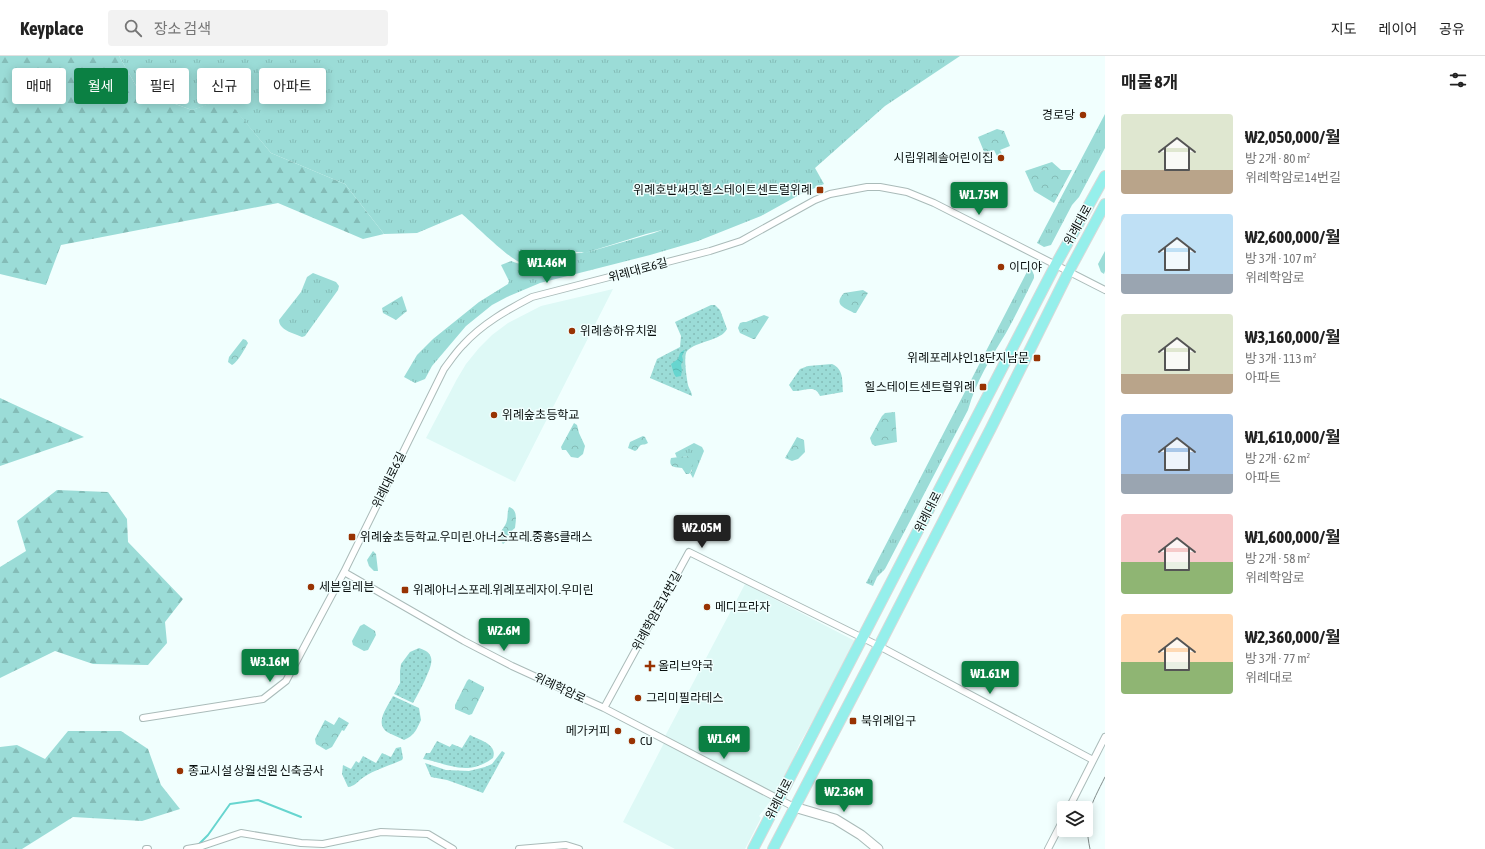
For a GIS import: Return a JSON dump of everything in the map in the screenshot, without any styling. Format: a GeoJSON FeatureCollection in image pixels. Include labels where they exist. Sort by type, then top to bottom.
{"type":"FeatureCollection","features":[{"type":"Feature","properties":{"kind":"main road","name":"위례대로"},"geometry":{"type":"LineString","coordinates":[[753,849],[1056,264],[1105,176]]}},
{"type":"Feature","properties":{"kind":"main road","name":"위례대로"},"geometry":{"type":"LineString","coordinates":[[773,849],[880,646],[992,428],[1069,271],[1105,204]]}},
{"type":"Feature","properties":{"kind":"main road"},"geometry":{"type":"LineString","coordinates":[[794,807],[835,819],[861,835],[878,849]]}},
{"type":"Feature","properties":{"kind":"street","name":"위례대로6길"},"geometry":{"type":"LineString","coordinates":[[143,718],[263,699],[286,681],[344,572],[444,369],[464,344],[488,323],[507,310],[532,297],[710,251],[741,241],[815,200],[830,194],[880,187],[920,196],[1105,290]]}},
{"type":"Feature","properties":{"kind":"street","name":"위례학암로14번길"},"geometry":{"type":"LineString","coordinates":[[604,708],[689,552],[863,639],[880,646],[1093,760]]}},
{"type":"Feature","properties":{"kind":"street","name":"위례학암로"},"geometry":{"type":"LineString","coordinates":[[344,572],[512,666],[604,708],[794,807]]}},
{"type":"Feature","properties":{"kind":"street"},"geometry":{"type":"LineString","coordinates":[[1072,801],[1105,737]]}},
{"type":"Feature","properties":{"kind":"street"},"geometry":{"type":"LineString","coordinates":[[188,848],[199,847],[242,833],[301,843],[323,844],[382,832],[428,834],[453,849]]}},
{"type":"Feature","properties":{"kind":"street"},"geometry":{"type":"LineString","coordinates":[[1048,849],[1057,832]]}},
{"type":"Feature","properties":{"kind":"street"},"geometry":{"type":"LineString","coordinates":[[519,849],[566,845],[579,849]]}},
{"type":"Feature","properties":{"kind":"shaded area","name":"위례숲초등학교"},"geometry":{"type":"Polygon","coordinates":[[[613,289],[515,482],[426,438],[466,364],[492,335],[508,323],[541,306],[613,289]]]}},
{"type":"Feature","properties":{"kind":"shaded area"},"geometry":{"type":"Polygon","coordinates":[[[745,584],[857,642],[799,745],[790,766],[772,799],[759,816],[761,818],[745,849],[675,849],[623,822],[664,743],[662,742],[745,584]]]}},
{"type":"Feature","properties":{"kind":"green space"},"geometry":{"type":"Polygon","coordinates":[[[0,56],[119,56],[126,68],[74,68],[74,104],[128,104],[128,72],[136,86],[136,104],[175,104],[192,110],[209,104],[231,104],[271,153],[345,184],[384,234],[363,239],[278,203],[61,245],[46,285],[0,274],[0,56]]]}},
{"type":"Feature","properties":{"kind":"green space"},"geometry":{"type":"Polygon","coordinates":[[[119,56],[960,56],[885,106],[815,168],[824,184],[799,195],[761,216],[698,241],[540,283],[507,297],[492,305],[466,326],[432,366],[425,379],[415,383],[404,377],[417,355],[433,339],[479,302],[508,284],[509,281],[501,265],[511,261],[522,264],[526,263],[517,261],[510,256],[462,214],[417,233],[384,234],[345,184],[271,153],[230,104],[251,104],[251,68],[197,68],[197,104],[211,104],[192,110],[175,104],[189,104],[189,68],[136,68],[136,86],[128,72],[128,68],[126,68],[119,56]],[[662,230],[646,234],[585,253],[662,230]],[[551,251],[544,253],[526,263],[530,262],[541,255],[551,252],[584,252],[551,251]]]}},
{"type":"Feature","properties":{"kind":"green space"},"geometry":{"type":"Polygon","coordinates":[[[1105,114],[1105,148],[1051,245],[1044,247],[1037,243],[1105,114]]]}},
{"type":"Feature","properties":{"kind":"green space"},"geometry":{"type":"Polygon","coordinates":[[[997,129],[1004,131],[1010,146],[1000,150],[1002,154],[997,156],[994,150],[985,154],[978,137],[997,129]]]}},
{"type":"Feature","properties":{"kind":"green space"},"geometry":{"type":"Polygon","coordinates":[[[1052,162],[1061,170],[1072,170],[1054,203],[1034,191],[1025,171],[1052,162]]]}},
{"type":"Feature","properties":{"kind":"green space"},"geometry":{"type":"Polygon","coordinates":[[[1105,251],[1104,274],[1101,272],[1098,264],[1105,251]]]}},
{"type":"Feature","properties":{"kind":"green space"},"geometry":{"type":"Polygon","coordinates":[[[1030,266],[1034,278],[1010,326],[980,379],[968,410],[885,569],[877,577],[873,586],[866,583],[1030,266]]]}},
{"type":"Feature","properties":{"kind":"green space"},"geometry":{"type":"Polygon","coordinates":[[[313,273],[336,282],[339,286],[338,290],[305,336],[302,337],[284,329],[279,320],[301,292],[307,277],[313,273]]]}},
{"type":"Feature","properties":{"kind":"green space"},"geometry":{"type":"Polygon","coordinates":[[[863,290],[868,293],[856,313],[841,305],[840,300],[844,293],[863,290]]]}},
{"type":"Feature","properties":{"kind":"green space"},"geometry":{"type":"Polygon","coordinates":[[[402,296],[407,311],[396,320],[383,313],[382,308],[402,296]]]}},
{"type":"Feature","properties":{"kind":"green space"},"geometry":{"type":"Polygon","coordinates":[[[711,305],[715,305],[720,310],[727,329],[724,333],[714,339],[696,345],[687,351],[685,358],[686,373],[692,396],[650,378],[657,359],[680,347],[681,336],[675,322],[711,305]]]}},
{"type":"Feature","properties":{"kind":"green space"},"geometry":{"type":"Polygon","coordinates":[[[764,315],[769,317],[755,339],[740,333],[738,328],[740,323],[764,315]]]}},
{"type":"Feature","properties":{"kind":"green space"},"geometry":{"type":"Polygon","coordinates":[[[243,339],[248,343],[238,359],[232,365],[228,362],[229,357],[243,339]]]}},
{"type":"Feature","properties":{"kind":"green space"},"geometry":{"type":"Polygon","coordinates":[[[832,364],[839,369],[843,392],[820,396],[818,392],[812,389],[793,391],[789,385],[800,369],[808,366],[832,364]]]}},
{"type":"Feature","properties":{"kind":"green space"},"geometry":{"type":"Polygon","coordinates":[[[0,398],[84,437],[0,466],[0,398]]]}},
{"type":"Feature","properties":{"kind":"green space"},"geometry":{"type":"Polygon","coordinates":[[[895,412],[897,442],[875,446],[872,444],[870,438],[882,416],[885,413],[895,412]]]}},
{"type":"Feature","properties":{"kind":"green space"},"geometry":{"type":"Polygon","coordinates":[[[574,423],[577,425],[585,446],[583,454],[578,458],[571,457],[566,450],[562,450],[561,447],[574,423]]]}},
{"type":"Feature","properties":{"kind":"green space"},"geometry":{"type":"Polygon","coordinates":[[[643,436],[648,443],[641,445],[635,451],[628,448],[630,442],[643,436]]]}},
{"type":"Feature","properties":{"kind":"green space"},"geometry":{"type":"Polygon","coordinates":[[[797,437],[804,440],[805,452],[798,459],[792,461],[785,458],[797,437]]]}},
{"type":"Feature","properties":{"kind":"green space"},"geometry":{"type":"Polygon","coordinates":[[[694,443],[702,447],[704,451],[693,478],[690,473],[692,471],[688,456],[677,458],[675,453],[694,443]]]}},
{"type":"Feature","properties":{"kind":"green space"},"geometry":{"type":"Polygon","coordinates":[[[688,456],[693,465],[689,474],[686,474],[682,468],[675,467],[670,464],[671,458],[688,456]]]}},
{"type":"Feature","properties":{"kind":"green space"},"geometry":{"type":"Polygon","coordinates":[[[57,490],[108,492],[127,519],[128,542],[183,599],[165,622],[167,643],[148,665],[93,664],[55,651],[0,678],[0,567],[26,551],[17,521],[57,490]]]}},
{"type":"Feature","properties":{"kind":"green space"},"geometry":{"type":"Polygon","coordinates":[[[509,507],[514,510],[515,513],[515,528],[503,544],[500,534],[506,524],[509,507]]]}},
{"type":"Feature","properties":{"kind":"green space"},"geometry":{"type":"Polygon","coordinates":[[[373,551],[376,554],[378,571],[374,571],[369,566],[367,560],[373,551]]]}},
{"type":"Feature","properties":{"kind":"green space"},"geometry":{"type":"Polygon","coordinates":[[[364,624],[375,631],[376,635],[368,650],[364,651],[353,645],[352,641],[360,626],[364,624]]]}},
{"type":"Feature","properties":{"kind":"green space"},"geometry":{"type":"Polygon","coordinates":[[[419,648],[431,657],[431,666],[413,703],[394,694],[400,683],[401,664],[410,652],[419,648]]]}},
{"type":"Feature","properties":{"kind":"green space"},"geometry":{"type":"Polygon","coordinates":[[[469,679],[484,687],[484,689],[472,714],[469,715],[455,709],[455,705],[469,679]]]}},
{"type":"Feature","properties":{"kind":"green space"},"geometry":{"type":"Polygon","coordinates":[[[393,696],[419,708],[420,723],[413,734],[404,740],[387,732],[383,728],[382,724],[383,714],[393,696]]]}},
{"type":"Feature","properties":{"kind":"green space"},"geometry":{"type":"Polygon","coordinates":[[[339,717],[349,723],[344,731],[342,730],[332,747],[326,750],[316,744],[315,739],[325,720],[334,725],[339,717]]]}},
{"type":"Feature","properties":{"kind":"green space"},"geometry":{"type":"Polygon","coordinates":[[[68,731],[121,731],[148,749],[161,785],[180,809],[142,821],[73,817],[22,849],[0,849],[0,747],[17,745],[45,759],[68,731]]]}},
{"type":"Feature","properties":{"kind":"green space"},"geometry":{"type":"Polygon","coordinates":[[[470,735],[487,743],[493,749],[493,758],[484,764],[467,768],[458,768],[423,759],[426,753],[430,753],[437,741],[450,747],[452,744],[462,748],[470,735]]]}},
{"type":"Feature","properties":{"kind":"green space"},"geometry":{"type":"Polygon","coordinates":[[[401,747],[402,760],[373,772],[354,785],[348,787],[342,774],[343,765],[351,769],[356,761],[359,763],[363,756],[376,763],[382,753],[391,757],[396,748],[401,747]]]}},
{"type":"Feature","properties":{"kind":"green space"},"geometry":{"type":"Polygon","coordinates":[[[502,751],[505,753],[483,793],[447,780],[431,777],[425,763],[446,770],[469,771],[492,764],[502,751]]]}},
{"type":"Feature","properties":{"kind":"water"},"geometry":{"type":"Polygon","coordinates":[[[684,350],[682,356],[681,376],[676,377],[671,364],[678,359],[680,353],[684,350]]]}},
{"type":"Feature","properties":{"kind":"waterway"},"geometry":{"type":"LineString","coordinates":[[198,845],[208,835],[230,804],[258,800],[301,817]]}},
{"type":"Feature","properties":{"kind":"tram line"},"geometry":{"type":"LineString","coordinates":[[1090,849],[1087,828],[1088,820],[1092,804],[1105,777]]}},
{"type":"Feature","properties":{"kind":"place","name":"경로당"},"geometry":{"type":"Point","coordinates":[1083,115]}},
{"type":"Feature","properties":{"kind":"place","name":"시립위례솔어린이집"},"geometry":{"type":"Point","coordinates":[1001,158]}},
{"type":"Feature","properties":{"kind":"place","name":"위례호반써밋.힐스테이트센트럴위례"},"geometry":{"type":"Point","coordinates":[820,190]}},
{"type":"Feature","properties":{"kind":"place","name":"이디야"},"geometry":{"type":"Point","coordinates":[1001,267]}},
{"type":"Feature","properties":{"kind":"place","name":"위례송하유치원"},"geometry":{"type":"Point","coordinates":[572,331]}},
{"type":"Feature","properties":{"kind":"place","name":"위례포레샤인18단지남문"},"geometry":{"type":"Point","coordinates":[1037,358]}},
{"type":"Feature","properties":{"kind":"place","name":"힐스테이트센트럴위례"},"geometry":{"type":"Point","coordinates":[983,387]}},
{"type":"Feature","properties":{"kind":"place","name":"위례숲초등학교"},"geometry":{"type":"Point","coordinates":[494,415]}},
{"type":"Feature","properties":{"kind":"place","name":"위례숲초등학교.우미린.아너스포레.중흥S클래스"},"geometry":{"type":"Point","coordinates":[352,537]}},
{"type":"Feature","properties":{"kind":"place","name":"세븐일레븐"},"geometry":{"type":"Point","coordinates":[311,587]}},
{"type":"Feature","properties":{"kind":"place","name":"위례아너스포레.위례포레자이.우미린"},"geometry":{"type":"Point","coordinates":[405,590]}},
{"type":"Feature","properties":{"kind":"place","name":"메디프라자"},"geometry":{"type":"Point","coordinates":[707,607]}},
{"type":"Feature","properties":{"kind":"place","name":"올리브약국"},"geometry":{"type":"Point","coordinates":[650,666]}},
{"type":"Feature","properties":{"kind":"place","name":"그리미필라테스"},"geometry":{"type":"Point","coordinates":[638,698]}},
{"type":"Feature","properties":{"kind":"place","name":"북위례입구"},"geometry":{"type":"Point","coordinates":[853,721]}},
{"type":"Feature","properties":{"kind":"place","name":"메가커피"},"geometry":{"type":"Point","coordinates":[618,731]}},
{"type":"Feature","properties":{"kind":"place","name":"CU"},"geometry":{"type":"Point","coordinates":[632,741]}},
{"type":"Feature","properties":{"kind":"place","name":"종교시설 상월선원 신축공사"},"geometry":{"type":"Point","coordinates":[180,771]}}]}
